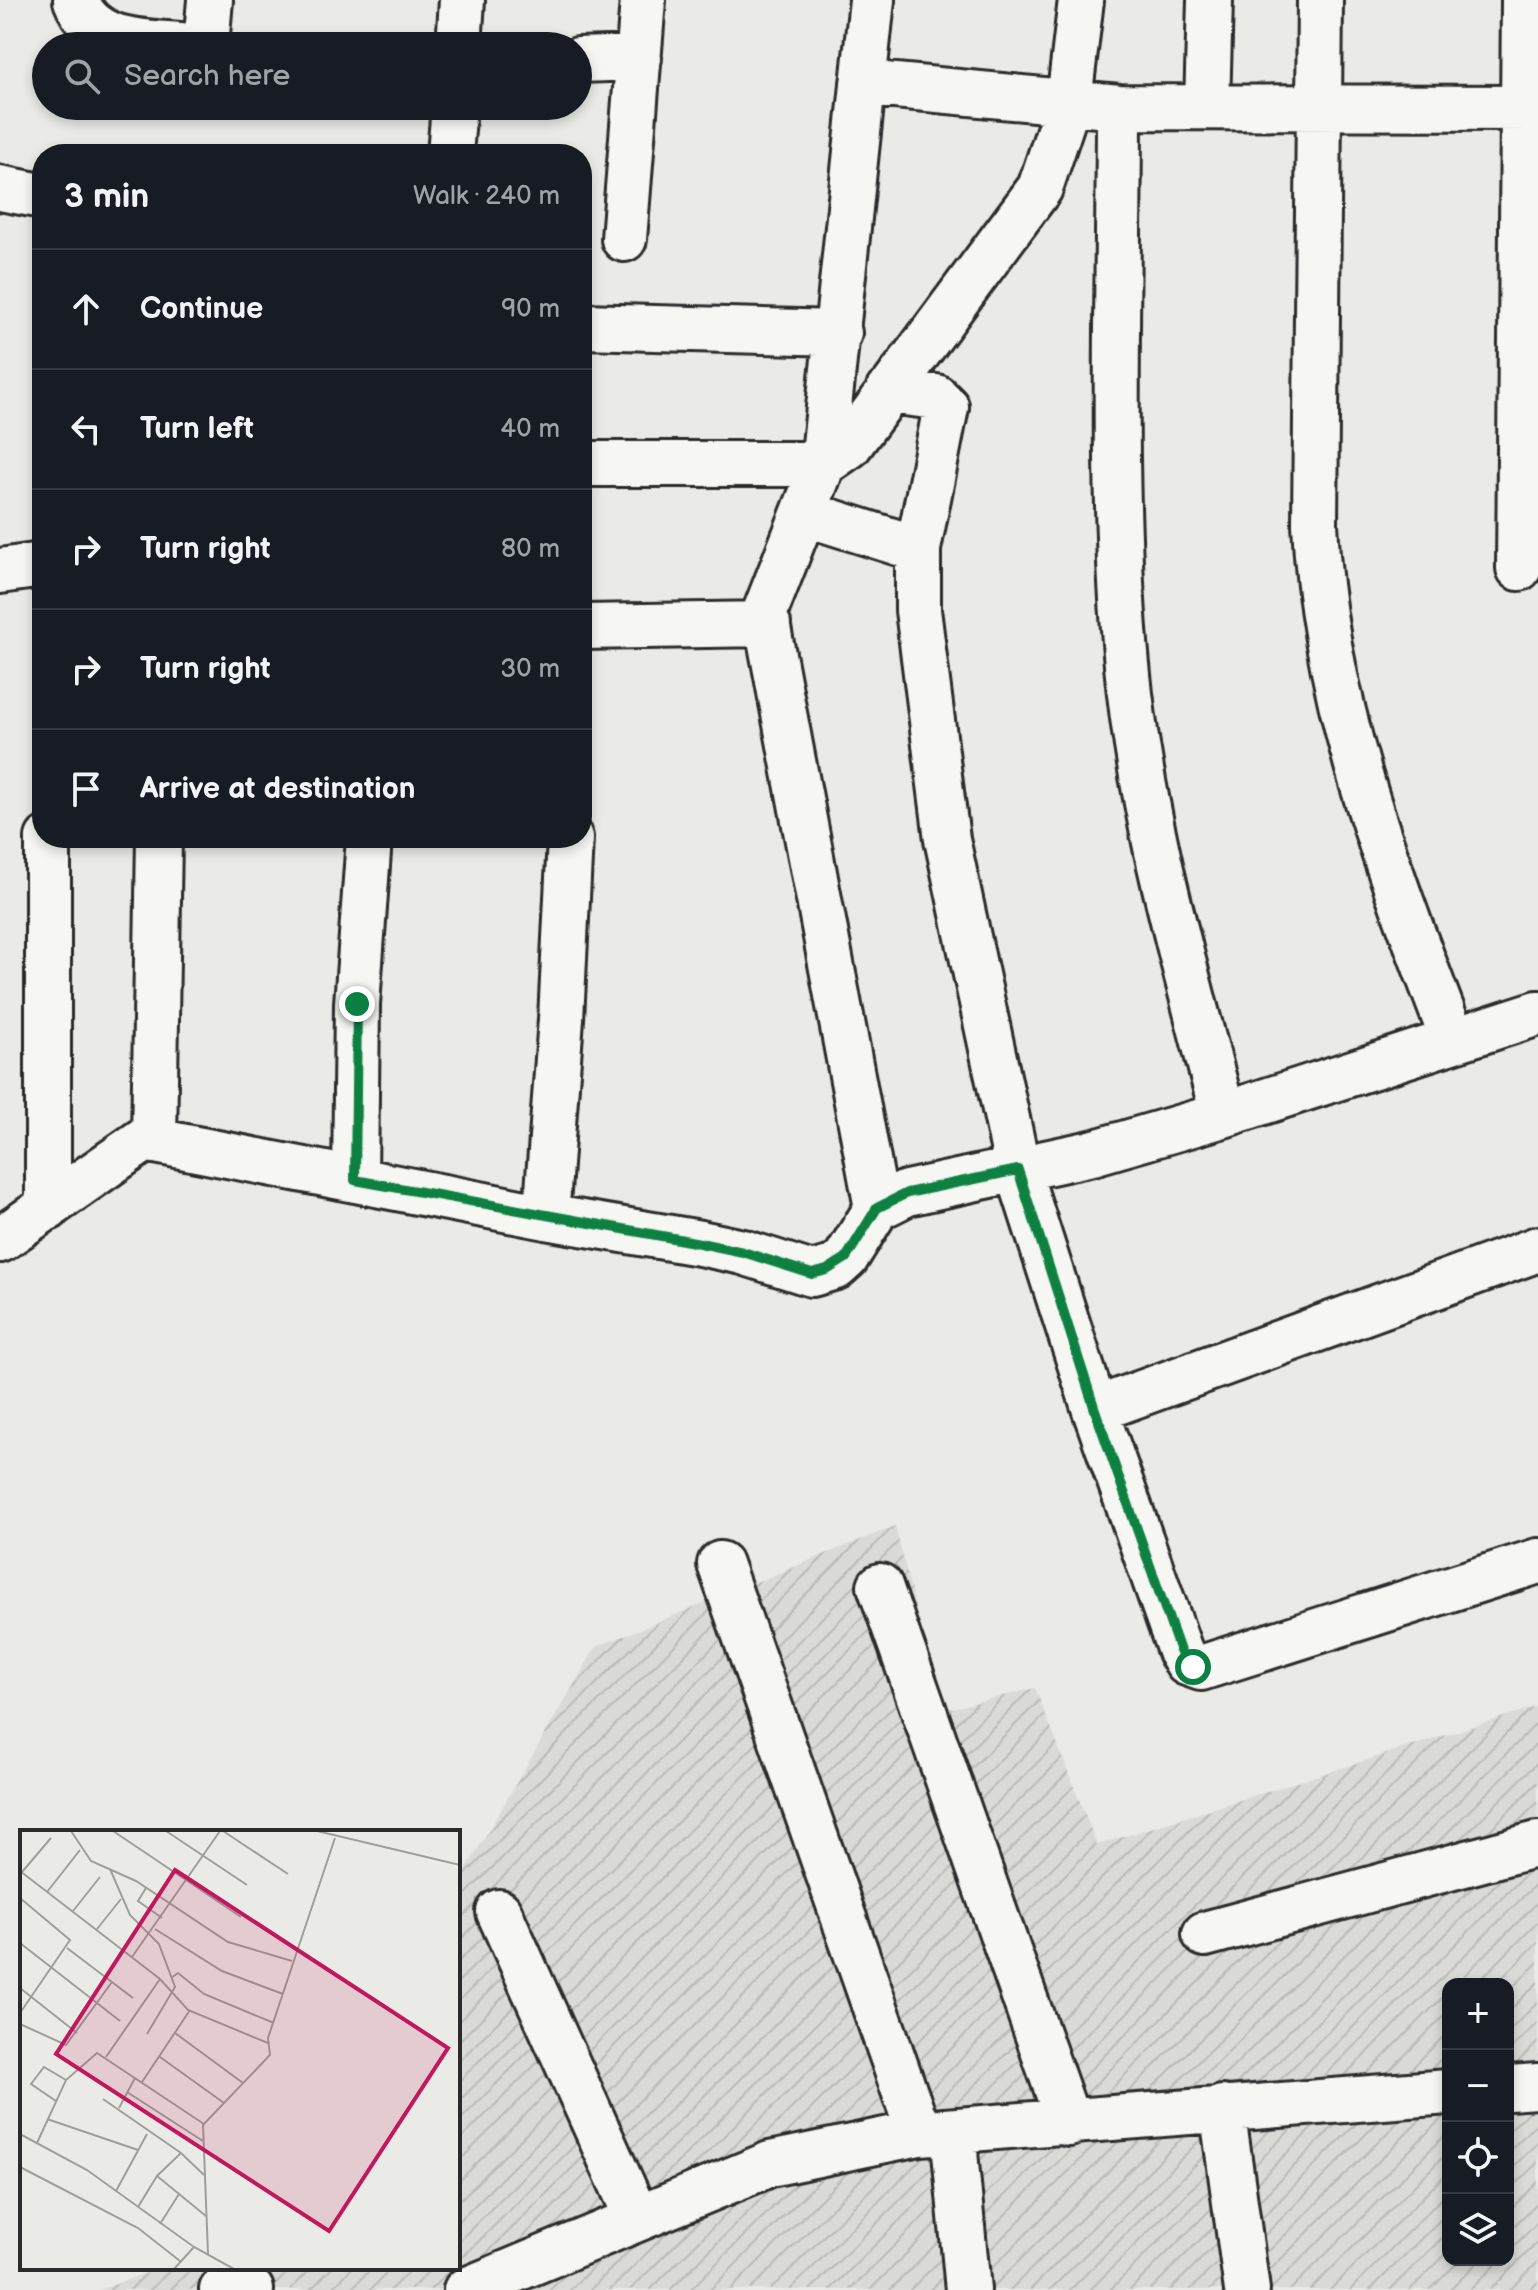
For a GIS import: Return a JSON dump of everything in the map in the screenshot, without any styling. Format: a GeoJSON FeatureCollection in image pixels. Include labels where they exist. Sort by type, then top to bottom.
{"type":"FeatureCollection","features":[{"type":"Feature","properties":{"kind":"street"},"geometry":{"type":"LineString","coordinates":[[76,0],[92,26],[103,32]]}},
{"type":"Feature","properties":{"kind":"street"},"geometry":{"type":"LineString","coordinates":[[207,32],[210,0]]}},
{"type":"Feature","properties":{"kind":"street"},"geometry":{"type":"LineString","coordinates":[[460,32],[462,0]]}},
{"type":"Feature","properties":{"kind":"street"},"geometry":{"type":"LineString","coordinates":[[624,239],[643,0]]}},
{"type":"Feature","properties":{"kind":"street"},"geometry":{"type":"LineString","coordinates":[[872,0],[823,464],[765,612],[877,1208]]}},
{"type":"Feature","properties":{"kind":"street"},"geometry":{"type":"LineString","coordinates":[[592,464],[823,464],[849,446],[1024,214],[1040,188],[1069,101],[1081,0]]}},
{"type":"Feature","properties":{"kind":"street"},"geometry":{"type":"LineString","coordinates":[[1207,106],[1210,0]]}},
{"type":"Feature","properties":{"kind":"street"},"geometry":{"type":"LineString","coordinates":[[1320,0],[1315,524],[1321,611],[1354,750],[1410,926],[1453,1040]]}},
{"type":"Feature","properties":{"kind":"street"},"geometry":{"type":"LineString","coordinates":[[1519,568],[1531,107],[1524,0]]}},
{"type":"Feature","properties":{"kind":"street"},"geometry":{"type":"LineString","coordinates":[[592,60],[639,58]]}},
{"type":"Feature","properties":{"kind":"street"},"geometry":{"type":"LineString","coordinates":[[863,83],[1119,107],[1531,107]]}},
{"type":"Feature","properties":{"kind":"street"},"geometry":{"type":"LineString","coordinates":[[1119,107],[1120,561],[1127,666],[1138,754],[1157,854],[1223,1115]]}},
{"type":"Feature","properties":{"kind":"street"},"geometry":{"type":"LineString","coordinates":[[451,144],[453,120]]}},
{"type":"Feature","properties":{"kind":"street"},"geometry":{"type":"LineString","coordinates":[[0,188],[32,194]]}},
{"type":"Feature","properties":{"kind":"street"},"geometry":{"type":"LineString","coordinates":[[592,326],[839,333]]}},
{"type":"Feature","properties":{"kind":"street"},"geometry":{"type":"LineString","coordinates":[[888,391],[936,397],[947,413],[918,549],[921,643],[947,839],[1018,1170],[1095,1410],[1180,1651],[1193,1667],[1201,1668],[1538,1561]]}},
{"type":"Feature","properties":{"kind":"street"},"geometry":{"type":"LineString","coordinates":[[804,513],[918,549]]}},
{"type":"Feature","properties":{"kind":"street"},"geometry":{"type":"LineString","coordinates":[[0,571],[32,566]]}},
{"type":"Feature","properties":{"kind":"street"},"geometry":{"type":"LineString","coordinates":[[592,627],[768,624]]}},
{"type":"Feature","properties":{"kind":"street"},"geometry":{"type":"LineString","coordinates":[[48,848],[48,1208]]}},
{"type":"Feature","properties":{"kind":"street"},"geometry":{"type":"LineString","coordinates":[[154,1141],[159,848]]}},
{"type":"Feature","properties":{"kind":"street"},"geometry":{"type":"LineString","coordinates":[[355,1180],[357,1004],[368,848]]}},
{"type":"Feature","properties":{"kind":"street"},"geometry":{"type":"LineString","coordinates":[[546,1217],[570,848]]}},
{"type":"Feature","properties":{"kind":"street"},"geometry":{"type":"LineString","coordinates":[[0,1240],[145,1139],[743,1252],[812,1274],[836,1267],[846,1258],[877,1208],[907,1193],[1018,1170],[1223,1115],[1538,1013]]}},
{"type":"Feature","properties":{"kind":"street"},"geometry":{"type":"LineString","coordinates":[[1095,1410],[1538,1249]]}},
{"type":"Feature","properties":{"kind":"street"},"geometry":{"type":"LineString","coordinates":[[720,1564],[936,2132],[962,2287]]}},
{"type":"Feature","properties":{"kind":"street"},"geometry":{"type":"LineString","coordinates":[[880,1586],[1069,2124]]}},
{"type":"Feature","properties":{"kind":"street"},"geometry":{"type":"LineString","coordinates":[[1205,1934],[1538,1844]]}},
{"type":"Feature","properties":{"kind":"street"},"geometry":{"type":"LineString","coordinates":[[499,1912],[637,2218]]}},
{"type":"Feature","properties":{"kind":"street"},"geometry":{"type":"LineString","coordinates":[[1514,2088],[1538,2086]]}},
{"type":"Feature","properties":{"kind":"street"},"geometry":{"type":"LineString","coordinates":[[466,2290],[770,2164],[936,2132],[1442,2092]]}},
{"type":"Feature","properties":{"kind":"street"},"geometry":{"type":"LineString","coordinates":[[1222,2108],[1247,2290]]}},
{"type":"Feature","properties":{"kind":"street"},"geometry":{"type":"LineString","coordinates":[[222,2290],[228,2286],[251,2290]]}},
{"type":"Feature","properties":{"kind":"shaded area"},"geometry":{"type":"Polygon","coordinates":[[[895,1526],[941,1711],[1035,1688],[1097,1845],[1538,1706],[1538,2290],[100,2290],[154,2270],[460,2270],[460,1880],[596,1647],[895,1526]]]}},
{"type":"Feature","properties":{"kind":"route"},"geometry":{"type":"LineString","coordinates":[[357,1004],[355,1180],[700,1243],[743,1252],[812,1274],[836,1267],[846,1258],[877,1208],[907,1193],[1018,1170],[1095,1410],[1180,1651],[1193,1667]]}}]}
